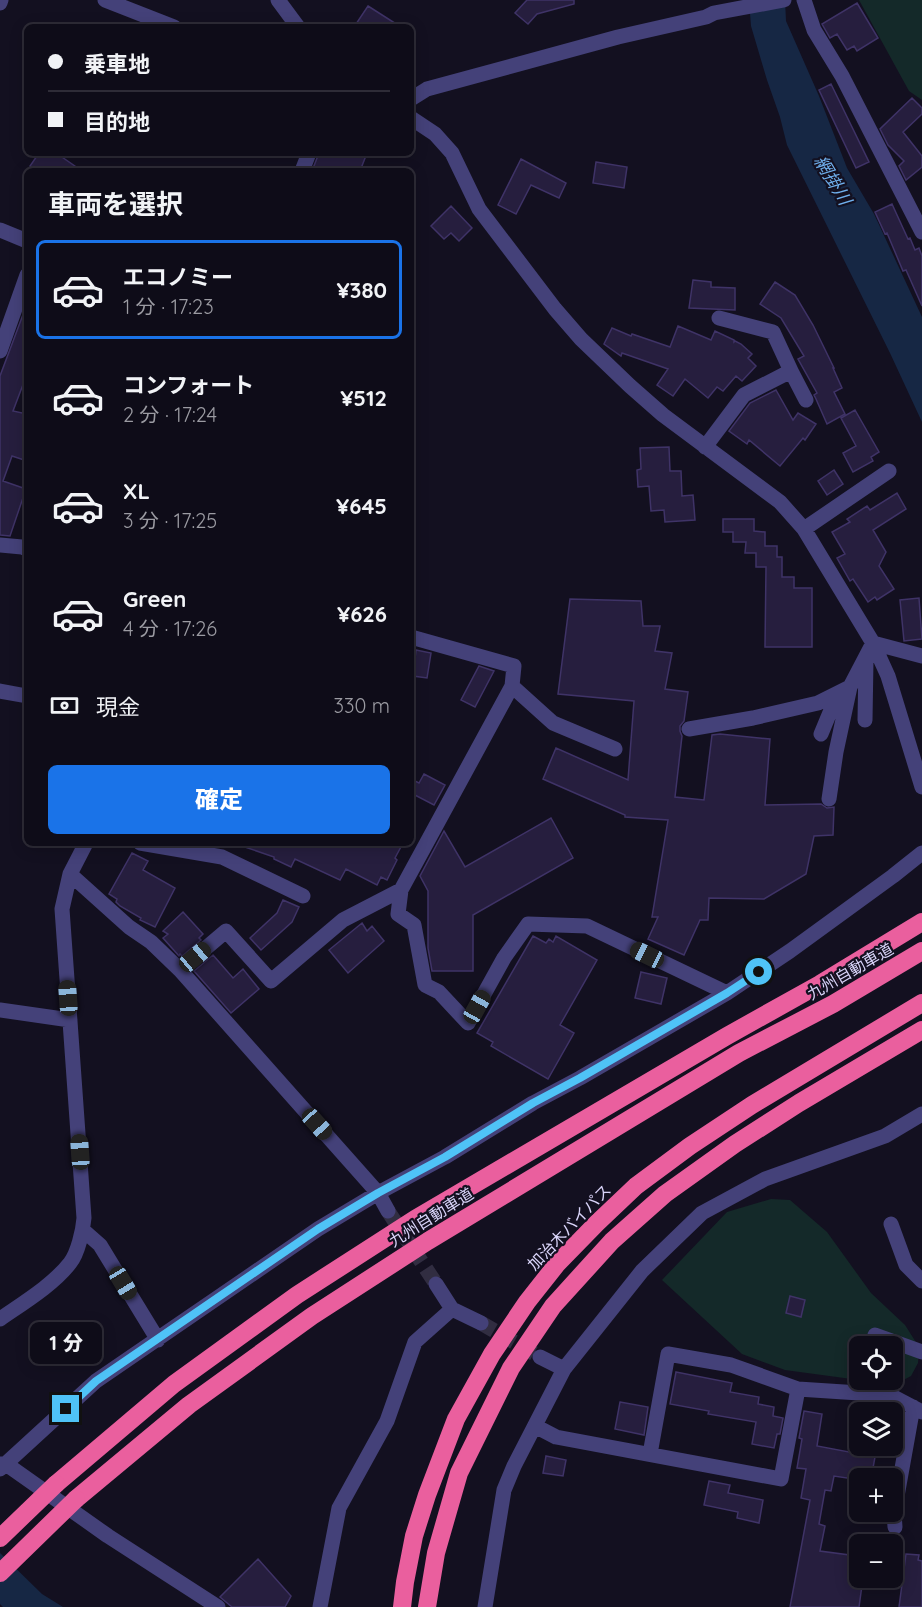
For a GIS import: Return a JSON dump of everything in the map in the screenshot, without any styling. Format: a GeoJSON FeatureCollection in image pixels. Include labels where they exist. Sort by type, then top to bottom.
{"type":"FeatureCollection","features":[{"type":"Feature","properties":{"kind":"highway"},"geometry":{"type":"LineString","coordinates":[[820,984],[922,911]]}},
{"type":"Feature","properties":{"kind":"highway","name":"九州自動車道"},"geometry":{"type":"LineString","coordinates":[[0,1538],[56,1484],[174,1384],[297,1295],[415,1219],[820,984],[922,922]]}},
{"type":"Feature","properties":{"kind":"highway","name":"九州自動車道"},"geometry":{"type":"LineString","coordinates":[[0,1573],[76,1499],[189,1405],[312,1316],[428,1241],[739,1053],[833,1004],[922,951]]}},
{"type":"Feature","properties":{"kind":"highway","name":"加治木バイパス"},"geometry":{"type":"LineString","coordinates":[[402,1607],[414,1536],[456,1419],[492,1354],[527,1302],[557,1264],[636,1186],[690,1146],[752,1105],[922,1003]]}},
{"type":"Feature","properties":{"kind":"highway"},"geometry":{"type":"LineString","coordinates":[[427,1607],[436,1553],[459,1473],[511,1368],[554,1306],[612,1241],[665,1194],[735,1144],[799,1103],[922,1030]]}},
{"type":"Feature","properties":{"kind":"street"},"geometry":{"type":"LineString","coordinates":[[105,0],[166,24]]}},
{"type":"Feature","properties":{"kind":"street"},"geometry":{"type":"LineString","coordinates":[[278,0],[296,24]]}},
{"type":"Feature","properties":{"kind":"street"},"geometry":{"type":"LineString","coordinates":[[414,97],[427,89],[618,38],[706,17],[714,13],[784,0]]}},
{"type":"Feature","properties":{"kind":"street"},"geometry":{"type":"LineString","coordinates":[[804,0],[814,30],[842,76],[922,232]]}},
{"type":"Feature","properties":{"kind":"street"},"geometry":{"type":"LineString","coordinates":[[414,120],[435,134],[452,153],[479,208],[555,309],[581,339],[663,415],[780,502],[804,529],[870,649],[888,676],[922,787]]}},
{"type":"Feature","properties":{"kind":"street"},"geometry":{"type":"LineString","coordinates":[[0,230],[24,240]]}},
{"type":"Feature","properties":{"kind":"street"},"geometry":{"type":"LineString","coordinates":[[0,351],[24,283]]}},
{"type":"Feature","properties":{"kind":"street"},"geometry":{"type":"LineString","coordinates":[[718,318],[773,332],[806,400]]}},
{"type":"Feature","properties":{"kind":"street"},"geometry":{"type":"LineString","coordinates":[[705,447],[744,395],[791,371]]}},
{"type":"Feature","properties":{"kind":"street"},"geometry":{"type":"LineString","coordinates":[[804,529],[889,471]]}},
{"type":"Feature","properties":{"kind":"street"},"geometry":{"type":"LineString","coordinates":[[0,545],[24,543]]}},
{"type":"Feature","properties":{"kind":"street"},"geometry":{"type":"LineString","coordinates":[[414,638],[514,666],[512,686],[401,890],[398,914],[414,926],[425,984],[439,992],[468,1023],[504,958],[528,924],[587,926],[727,993]]}},
{"type":"Feature","properties":{"kind":"street"},"geometry":{"type":"LineString","coordinates":[[870,649],[922,657]]}},
{"type":"Feature","properties":{"kind":"street"},"geometry":{"type":"LineString","coordinates":[[821,734],[844,690],[870,649]]}},
{"type":"Feature","properties":{"kind":"street"},"geometry":{"type":"LineString","coordinates":[[865,720],[870,649]]}},
{"type":"Feature","properties":{"kind":"street"},"geometry":{"type":"LineString","coordinates":[[512,686],[553,723],[615,750]]}},
{"type":"Feature","properties":{"kind":"street"},"geometry":{"type":"LineString","coordinates":[[689,729],[753,718],[818,703],[844,690]]}},
{"type":"Feature","properties":{"kind":"street"},"geometry":{"type":"LineString","coordinates":[[829,799],[844,690]]}},
{"type":"Feature","properties":{"kind":"street"},"geometry":{"type":"LineString","coordinates":[[0,691],[24,695]]}},
{"type":"Feature","properties":{"kind":"street"},"geometry":{"type":"LineString","coordinates":[[0,1319],[40,1291],[72,1262],[83,1230],[62,909],[70,874],[84,846]]}},
{"type":"Feature","properties":{"kind":"street"},"geometry":{"type":"LineString","coordinates":[[158,846],[222,857],[303,896]]}},
{"type":"Feature","properties":{"kind":"street"},"geometry":{"type":"LineString","coordinates":[[218,1607],[2,1466],[96,1381],[318,1229],[727,993],[790,951],[922,853]]}},
{"type":"Feature","properties":{"kind":"street"},"geometry":{"type":"LineString","coordinates":[[70,874],[129,927],[151,942],[180,970],[378,1193],[388,1211]]}},
{"type":"Feature","properties":{"kind":"street"},"geometry":{"type":"LineString","coordinates":[[180,970],[226,931],[270,981],[343,920],[401,890]]}},
{"type":"Feature","properties":{"kind":"street"},"geometry":{"type":"LineString","coordinates":[[0,1010],[70,1020]]}},
{"type":"Feature","properties":{"kind":"street"},"geometry":{"type":"LineString","coordinates":[[485,1607],[504,1490],[514,1466],[564,1369],[642,1271],[702,1213],[765,1179],[885,1136],[922,1114]]}},
{"type":"Feature","properties":{"kind":"street"},"geometry":{"type":"LineString","coordinates":[[891,1224],[906,1265],[922,1281]]}},
{"type":"Feature","properties":{"kind":"street"},"geometry":{"type":"LineString","coordinates":[[83,1230],[100,1245],[158,1340]]}},
{"type":"Feature","properties":{"kind":"street"},"geometry":{"type":"LineString","coordinates":[[436,1284],[452,1309],[481,1323]]}},
{"type":"Feature","properties":{"kind":"street"},"geometry":{"type":"LineString","coordinates":[[320,1607],[339,1508],[387,1421],[415,1342],[452,1309]]}},
{"type":"Feature","properties":{"kind":"street"},"geometry":{"type":"LineString","coordinates":[[875,1335],[922,1352]]}},
{"type":"Feature","properties":{"kind":"street"},"geometry":{"type":"LineString","coordinates":[[650,1454],[668,1354],[731,1365],[798,1389],[890,1395],[917,1410],[894,1513],[895,1527]]}},
{"type":"Feature","properties":{"kind":"street"},"geometry":{"type":"LineString","coordinates":[[540,1357],[564,1369]]}},
{"type":"Feature","properties":{"kind":"street"},"geometry":{"type":"LineString","coordinates":[[535,1426],[556,1437],[781,1479],[798,1389]]}},
{"type":"Feature","properties":{"kind":"green space"},"geometry":{"type":"Polygon","coordinates":[[[859,0],[922,0],[922,100],[909,91],[859,0]]]}},
{"type":"Feature","properties":{"kind":"green space"},"geometry":{"type":"Polygon","coordinates":[[[771,1199],[790,1200],[827,1232],[871,1293],[905,1325],[919,1347],[918,1363],[911,1376],[903,1380],[903,1336],[849,1336],[849,1379],[785,1370],[742,1354],[662,1280],[727,1212],[771,1199]]]}},
{"type":"Feature","properties":{"kind":"water","name":"網掛川"},"geometry":{"type":"Polygon","coordinates":[[[749,0],[785,0],[786,21],[847,168],[874,214],[922,317],[922,422],[787,145],[751,26],[749,0]]]}},
{"type":"Feature","properties":{"kind":"water"},"geometry":{"type":"Polygon","coordinates":[[[0,1553],[42,1594],[63,1607],[3,1607],[0,1604],[0,1553]]]}},
{"type":"Feature","properties":{"kind":"building"},"geometry":{"type":"Polygon","coordinates":[[[527,0],[574,0],[574,4],[537,14],[528,24],[515,13],[527,0]]]}},
{"type":"Feature","properties":{"kind":"building"},"geometry":{"type":"Polygon","coordinates":[[[857,3],[878,38],[857,51],[854,46],[847,50],[837,34],[830,38],[822,24],[857,3]]]}},
{"type":"Feature","properties":{"kind":"building"},"geometry":{"type":"Polygon","coordinates":[[[368,6],[396,24],[356,24],[368,6]]]}},
{"type":"Feature","properties":{"kind":"building"},"geometry":{"type":"Polygon","coordinates":[[[831,84],[869,162],[856,168],[819,90],[831,84]]]}},
{"type":"Feature","properties":{"kind":"building"},"geometry":{"type":"Polygon","coordinates":[[[912,98],[922,108],[922,114],[903,132],[922,156],[922,167],[906,180],[899,166],[904,161],[888,145],[880,129],[912,98]]]}},
{"type":"Feature","properties":{"kind":"building"},"geometry":{"type":"Polygon","coordinates":[[[37,156],[60,156],[78,168],[33,168],[30,166],[37,156]]]}},
{"type":"Feature","properties":{"kind":"building"},"geometry":{"type":"Polygon","coordinates":[[[318,156],[366,156],[361,168],[313,168],[318,156]]]}},
{"type":"Feature","properties":{"kind":"building"},"geometry":{"type":"Polygon","coordinates":[[[521,159],[566,183],[559,198],[531,185],[516,214],[498,205],[521,159]]]}},
{"type":"Feature","properties":{"kind":"building"},"geometry":{"type":"Polygon","coordinates":[[[596,162],[627,167],[624,188],[593,183],[596,162]]]}},
{"type":"Feature","properties":{"kind":"building"},"geometry":{"type":"Polygon","coordinates":[[[892,204],[908,239],[910,238],[915,250],[919,248],[922,256],[922,306],[875,212],[892,204]]]}},
{"type":"Feature","properties":{"kind":"building"},"geometry":{"type":"Polygon","coordinates":[[[451,206],[472,228],[459,241],[451,233],[444,239],[431,226],[451,206]]]}},
{"type":"Feature","properties":{"kind":"building"},"geometry":{"type":"Polygon","coordinates":[[[693,280],[711,282],[711,287],[735,288],[735,310],[689,308],[693,280]]]}},
{"type":"Feature","properties":{"kind":"building"},"geometry":{"type":"Polygon","coordinates":[[[775,282],[795,295],[813,325],[842,388],[834,392],[845,414],[827,424],[814,395],[817,393],[798,359],[804,356],[781,318],[760,304],[775,282]]]}},
{"type":"Feature","properties":{"kind":"building"},"geometry":{"type":"Polygon","coordinates":[[[24,312],[24,382],[13,411],[24,413],[24,460],[12,456],[3,481],[24,488],[24,495],[10,536],[0,535],[0,376],[24,312]]]}},
{"type":"Feature","properties":{"kind":"building"},"geometry":{"type":"Polygon","coordinates":[[[678,326],[711,340],[715,331],[734,340],[752,354],[748,358],[756,366],[742,381],[736,376],[723,391],[717,387],[708,398],[685,379],[673,396],[657,385],[668,369],[622,353],[621,356],[604,344],[612,328],[670,347],[678,326]]]}},
{"type":"Feature","properties":{"kind":"building"},"geometry":{"type":"Polygon","coordinates":[[[776,390],[793,420],[798,413],[816,424],[805,440],[803,438],[780,466],[749,440],[747,444],[729,431],[750,403],[776,390]]]}},
{"type":"Feature","properties":{"kind":"building"},"geometry":{"type":"Polygon","coordinates":[[[855,410],[879,452],[871,457],[873,461],[853,472],[843,453],[856,446],[841,418],[855,410]]]}},
{"type":"Feature","properties":{"kind":"building"},"geometry":{"type":"Polygon","coordinates":[[[669,447],[670,471],[681,471],[682,496],[693,495],[695,520],[665,522],[664,510],[651,511],[649,486],[638,487],[637,470],[641,469],[640,448],[669,447]]]}},
{"type":"Feature","properties":{"kind":"building"},"geometry":{"type":"Polygon","coordinates":[[[834,470],[843,484],[827,495],[818,481],[834,470]]]}},
{"type":"Feature","properties":{"kind":"building"},"geometry":{"type":"Polygon","coordinates":[[[897,493],[906,509],[873,530],[886,552],[879,566],[894,589],[877,600],[875,597],[868,602],[853,579],[850,581],[837,558],[845,554],[832,532],[850,522],[847,519],[867,506],[870,510],[897,493]]]}},
{"type":"Feature","properties":{"kind":"building"},"geometry":{"type":"Polygon","coordinates":[[[723,519],[754,519],[754,531],[765,532],[765,546],[777,546],[777,557],[782,557],[782,577],[794,577],[794,588],[812,588],[812,647],[765,647],[766,567],[756,567],[756,553],[745,553],[746,542],[733,542],[733,532],[723,532],[723,519]]]}},
{"type":"Feature","properties":{"kind":"building"},"geometry":{"type":"Polygon","coordinates":[[[919,598],[922,639],[904,641],[900,600],[919,598]]]}},
{"type":"Feature","properties":{"kind":"building"},"geometry":{"type":"Polygon","coordinates":[[[570,599],[641,601],[643,626],[660,626],[655,651],[672,653],[665,689],[688,692],[684,721],[680,726],[682,736],[675,797],[704,800],[712,735],[720,734],[770,739],[765,805],[821,804],[827,808],[834,807],[833,835],[814,836],[806,874],[764,899],[709,898],[708,920],[700,920],[684,955],[648,939],[658,917],[652,917],[668,820],[625,817],[625,815],[543,779],[556,748],[628,780],[634,701],[558,694],[570,599]]]}},
{"type":"Feature","properties":{"kind":"building"},"geometry":{"type":"Polygon","coordinates":[[[416,650],[431,653],[427,678],[414,676],[416,650]]]}},
{"type":"Feature","properties":{"kind":"building"},"geometry":{"type":"Polygon","coordinates":[[[479,666],[494,671],[475,707],[461,700],[479,666]]]}},
{"type":"Feature","properties":{"kind":"building"},"geometry":{"type":"Polygon","coordinates":[[[424,774],[445,785],[434,805],[414,795],[414,780],[419,783],[424,774]]]}},
{"type":"Feature","properties":{"kind":"building"},"geometry":{"type":"Polygon","coordinates":[[[551,818],[573,858],[473,915],[473,971],[432,971],[428,948],[428,891],[420,876],[444,831],[465,867],[551,818]]]}},
{"type":"Feature","properties":{"kind":"building"},"geometry":{"type":"Polygon","coordinates":[[[242,846],[401,846],[387,880],[381,877],[377,885],[346,869],[340,880],[295,859],[291,867],[274,857],[242,846]]]}},
{"type":"Feature","properties":{"kind":"building"},"geometry":{"type":"Polygon","coordinates":[[[132,853],[148,861],[143,870],[175,888],[155,927],[120,906],[116,902],[117,899],[109,894],[132,853]]]}},
{"type":"Feature","properties":{"kind":"building"},"geometry":{"type":"Polygon","coordinates":[[[283,900],[299,907],[292,922],[261,950],[250,938],[277,913],[283,900]]]}},
{"type":"Feature","properties":{"kind":"building"},"geometry":{"type":"Polygon","coordinates":[[[183,912],[203,934],[199,938],[201,940],[179,956],[163,938],[168,934],[163,931],[183,912]]]}},
{"type":"Feature","properties":{"kind":"building"},"geometry":{"type":"Polygon","coordinates":[[[362,923],[367,931],[372,926],[384,941],[348,973],[329,950],[362,923]]]}},
{"type":"Feature","properties":{"kind":"building"},"geometry":{"type":"Polygon","coordinates":[[[533,936],[546,943],[549,939],[553,942],[556,936],[597,960],[560,1025],[574,1033],[548,1079],[491,1046],[493,1042],[477,1033],[533,936]]]}},
{"type":"Feature","properties":{"kind":"building"},"geometry":{"type":"Polygon","coordinates":[[[213,955],[233,978],[243,969],[259,989],[231,1013],[194,971],[213,955]]]}},
{"type":"Feature","properties":{"kind":"building"},"geometry":{"type":"Polygon","coordinates":[[[641,972],[667,978],[661,1004],[635,998],[641,972]]]}},
{"type":"Feature","properties":{"kind":"building"},"geometry":{"type":"Polygon","coordinates":[[[790,1296],[805,1300],[801,1317],[786,1313],[790,1296]]]}},
{"type":"Feature","properties":{"kind":"building"},"geometry":{"type":"Polygon","coordinates":[[[676,1372],[732,1383],[730,1392],[759,1397],[758,1404],[774,1407],[773,1416],[783,1418],[774,1448],[752,1444],[756,1422],[708,1414],[709,1411],[670,1404],[676,1372]]]}},
{"type":"Feature","properties":{"kind":"building"},"geometry":{"type":"Polygon","coordinates":[[[620,1402],[648,1407],[644,1435],[615,1429],[620,1402]]]}},
{"type":"Feature","properties":{"kind":"building"},"geometry":{"type":"Polygon","coordinates":[[[804,1411],[822,1414],[817,1446],[849,1452],[849,1456],[875,1456],[873,1468],[849,1468],[849,1478],[834,1476],[831,1491],[825,1490],[819,1524],[825,1526],[820,1551],[849,1555],[849,1588],[862,1588],[859,1607],[790,1607],[810,1500],[801,1498],[806,1469],[797,1468],[802,1439],[799,1438],[804,1411]]]}},
{"type":"Feature","properties":{"kind":"building"},"geometry":{"type":"Polygon","coordinates":[[[546,1456],[566,1460],[563,1476],[543,1473],[546,1456]]]}},
{"type":"Feature","properties":{"kind":"building"},"geometry":{"type":"Polygon","coordinates":[[[709,1481],[730,1485],[728,1493],[763,1500],[759,1523],[737,1518],[738,1512],[704,1505],[709,1481]]]}},
{"type":"Feature","properties":{"kind":"building"},"geometry":{"type":"Polygon","coordinates":[[[906,1554],[919,1555],[918,1560],[922,1561],[922,1607],[899,1607],[906,1554]]]}},
{"type":"Feature","properties":{"kind":"building"},"geometry":{"type":"Polygon","coordinates":[[[258,1559],[291,1596],[285,1607],[232,1607],[220,1597],[258,1559]]]}},
{"type":"Feature","properties":{"kind":"tunnel"},"geometry":{"type":"LineString","coordinates":[[388,1211],[436,1284]]}},
{"type":"Feature","properties":{"kind":"tunnel"},"geometry":{"type":"LineString","coordinates":[[481,1323],[540,1357]]}},
{"type":"Feature","properties":{"kind":"route"},"geometry":{"type":"LineString","coordinates":[[66,1409],[96,1381],[318,1229],[727,993],[759,972]]}}]}
